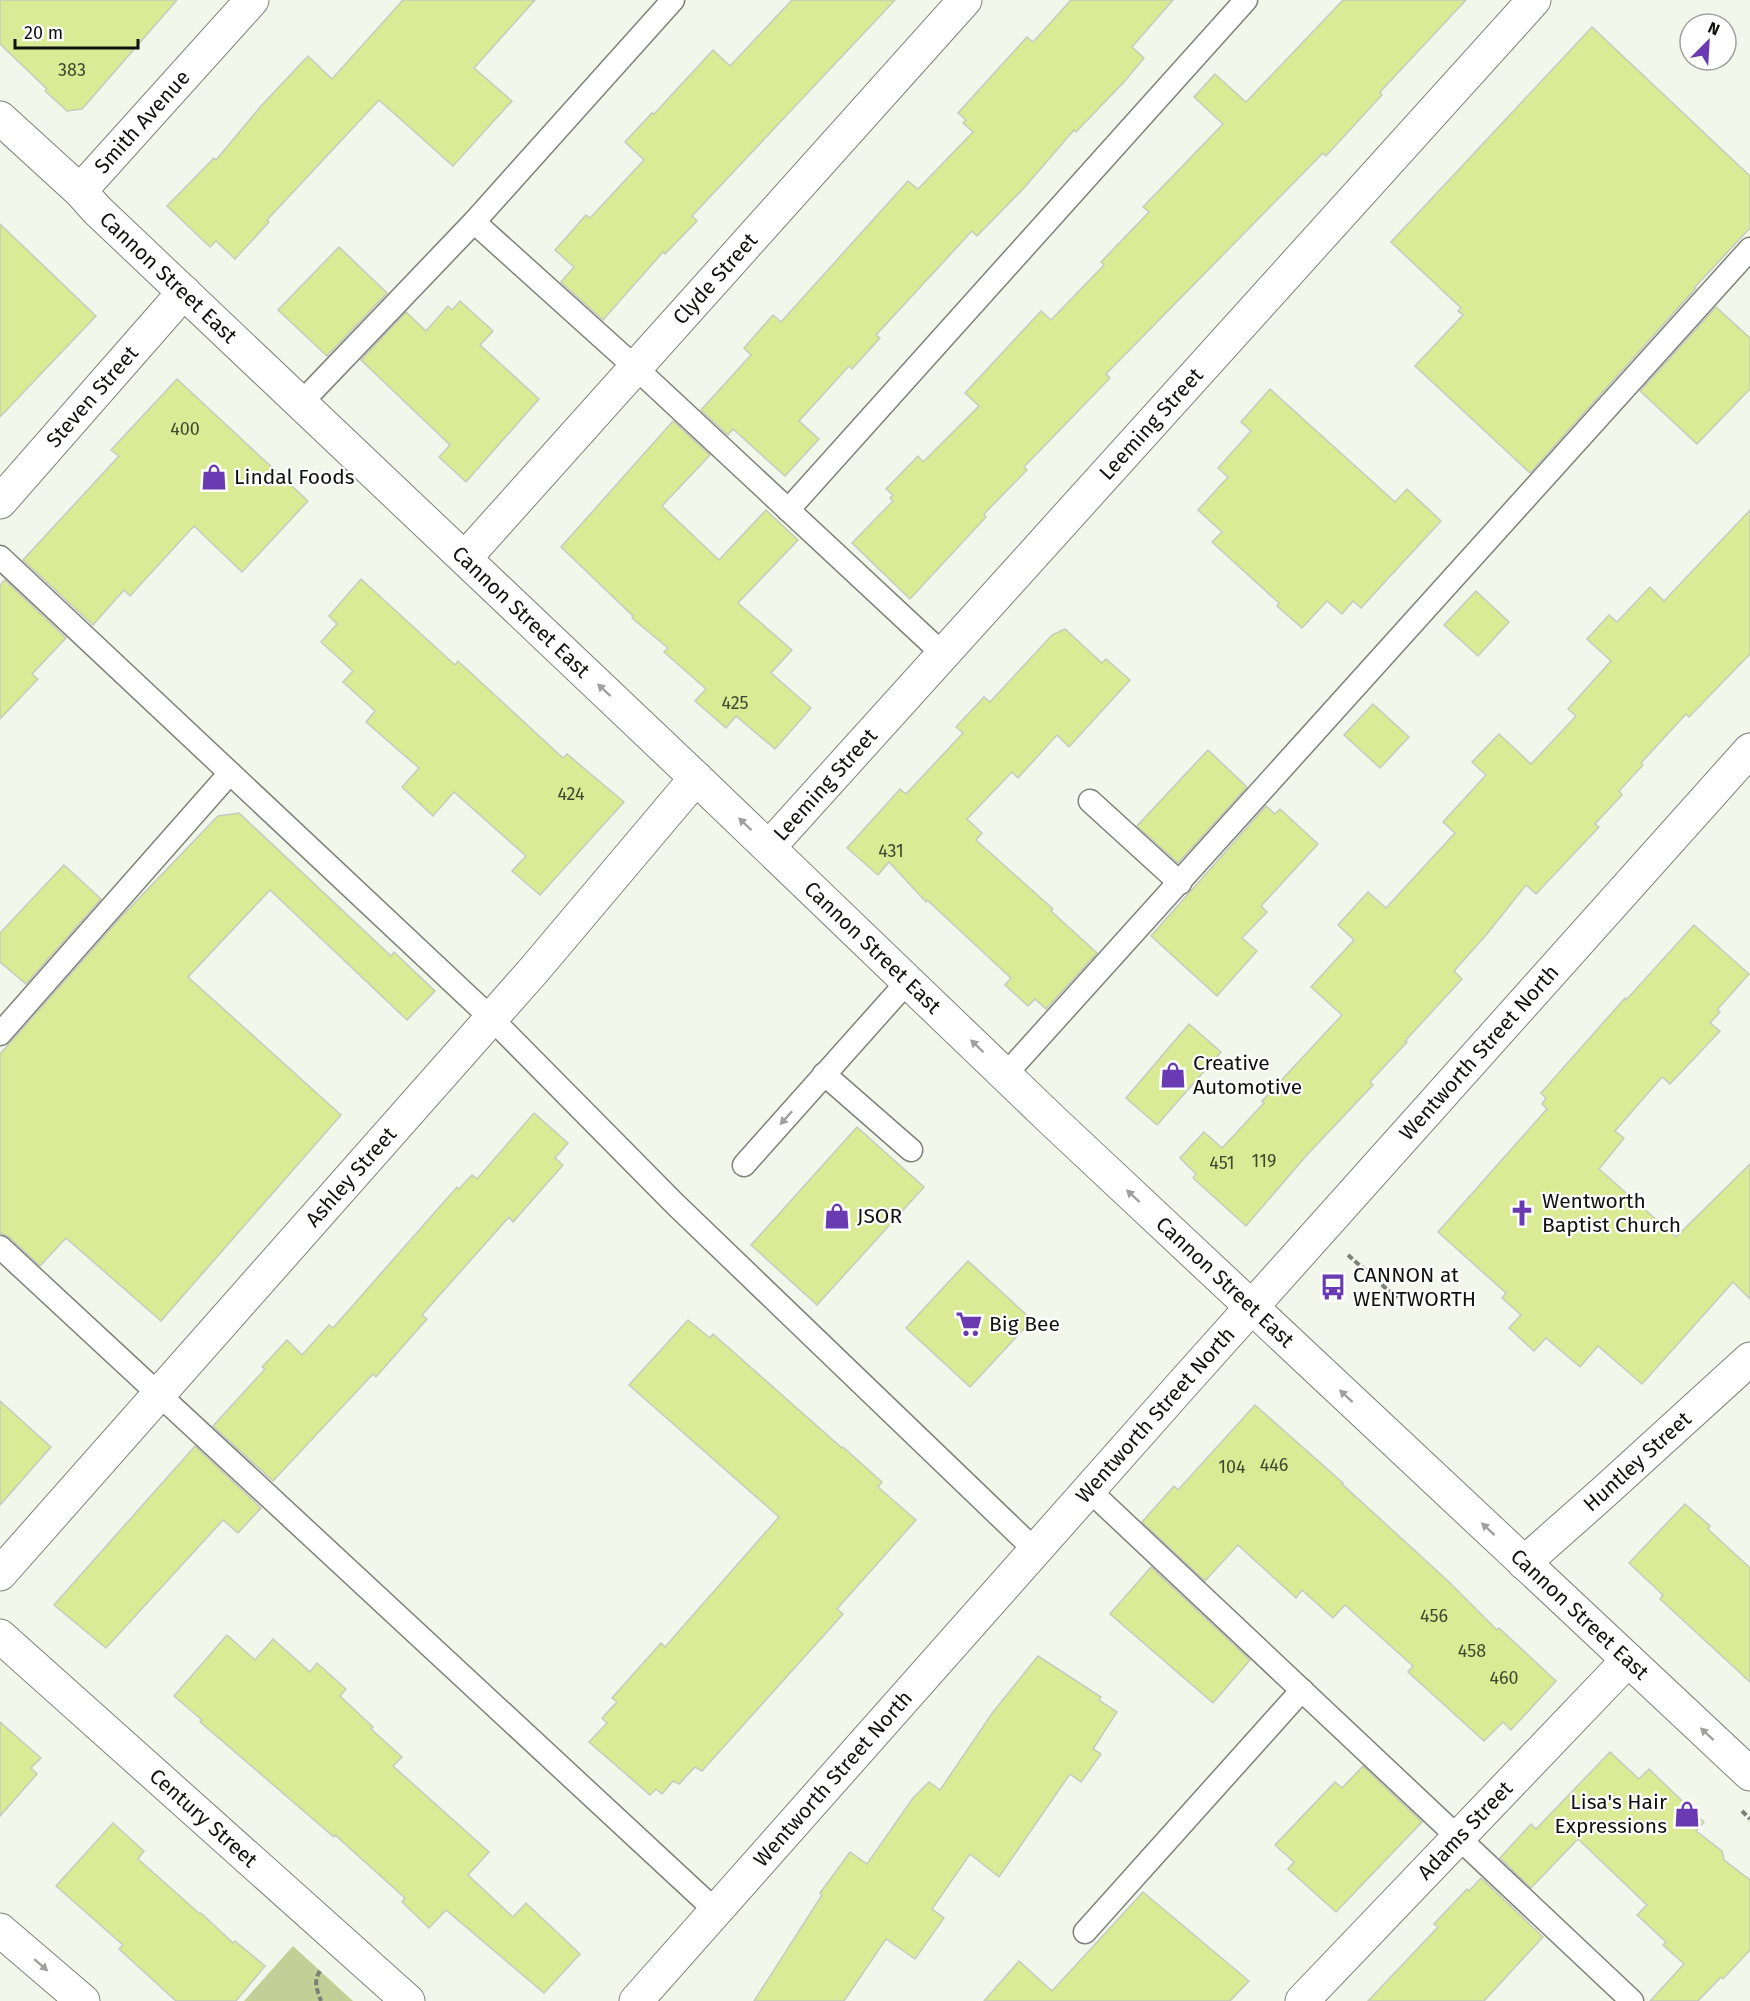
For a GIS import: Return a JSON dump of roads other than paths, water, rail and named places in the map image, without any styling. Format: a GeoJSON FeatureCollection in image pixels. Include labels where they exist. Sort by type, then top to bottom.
{"type":"FeatureCollection","features":[{"type":"Feature","properties":{"kind":"street","name":"Smith Avenue"},"geometry":{"type":"LineString","coordinates":[[80,191],[252,0]]}},
{"type":"Feature","properties":{"kind":"street","name":"Clyde Street"},"geometry":{"type":"LineString","coordinates":[[465,558],[965,0]]}},
{"type":"Feature","properties":{"kind":"street","name":"Leeming Street"},"geometry":{"type":"LineString","coordinates":[[769,847],[1534,0]]}},
{"type":"Feature","properties":{"kind":"street","name":"Cannon Street East"},"geometry":{"type":"LineString","coordinates":[[0,118],[80,191],[300,404],[696,777],[1251,1308],[1750,1774]]}},
{"type":"Feature","properties":{"kind":"street","name":"Steven Street"},"geometry":{"type":"LineString","coordinates":[[0,502],[184,292]]}},
{"type":"Feature","properties":{"kind":"street","name":"Wentworth Street North"},"geometry":{"type":"LineString","coordinates":[[636,2001],[1035,1550],[1750,750]]}},
{"type":"Feature","properties":{"kind":"street","name":"Ashley Street"},"geometry":{"type":"LineString","coordinates":[[0,1574],[534,970],[696,777]]}},
{"type":"Feature","properties":{"kind":"street","name":"Huntley Street"},"geometry":{"type":"LineString","coordinates":[[1524,1563],[1750,1359]]}},
{"type":"Feature","properties":{"kind":"street","name":"Century Street"},"geometry":{"type":"LineString","coordinates":[[0,1636],[408,2001]]}},
{"type":"Feature","properties":{"kind":"street","name":"Adams Street"},"geometry":{"type":"LineString","coordinates":[[1302,2001],[1628,1660]]}},
{"type":"Feature","properties":{"kind":"street"},"geometry":{"type":"LineString","coordinates":[[0,1930],[83,2001]]}},
{"type":"Feature","properties":{"kind":"lane"},"geometry":{"type":"LineString","coordinates":[[300,404],[474,222],[674,0]]}},
{"type":"Feature","properties":{"kind":"lane"},"geometry":{"type":"LineString","coordinates":[[788,510],[1246,0]]}},
{"type":"Feature","properties":{"kind":"lane"},"geometry":{"type":"LineString","coordinates":[[474,222],[636,368],[944,655]]}},
{"type":"Feature","properties":{"kind":"lane"},"geometry":{"type":"LineString","coordinates":[[1006,1074],[1750,249]]}},
{"type":"Feature","properties":{"kind":"lane"},"geometry":{"type":"LineString","coordinates":[[0,557],[491,1018],[676,1205],[1035,1550]]}},
{"type":"Feature","properties":{"kind":"lane"},"geometry":{"type":"LineString","coordinates":[[0,1034],[230,773]]}},
{"type":"Feature","properties":{"kind":"lane"},"geometry":{"type":"LineString","coordinates":[[1090,801],[1180,883]]}},
{"type":"Feature","properties":{"kind":"lane"},"geometry":{"type":"LineString","coordinates":[[744,1165],[908,981]]}},
{"type":"Feature","properties":{"kind":"lane"},"geometry":{"type":"LineString","coordinates":[[824,1074],[911,1150]]}},
{"type":"Feature","properties":{"kind":"lane"},"geometry":{"type":"LineString","coordinates":[[0,1247],[716,1911]]}},
{"type":"Feature","properties":{"kind":"lane"},"geometry":{"type":"LineString","coordinates":[[1089,1490],[1632,2001]]}},
{"type":"Feature","properties":{"kind":"lane"},"geometry":{"type":"LineString","coordinates":[[1085,1932],[1302,1689]]}},
{"type":"Feature","properties":{"kind":"place","name":"Lindal Foods"},"geometry":{"type":"Point","coordinates":[214,477]}},
{"type":"Feature","properties":{"kind":"place","name":"Creative Automotive"},"geometry":{"type":"Point","coordinates":[1173,1075]}},
{"type":"Feature","properties":{"kind":"place","name":"Wentworth Baptist Church"},"geometry":{"type":"Point","coordinates":[1522,1213]}},
{"type":"Feature","properties":{"kind":"place","name":"JSOR"},"geometry":{"type":"Point","coordinates":[837,1216]}},
{"type":"Feature","properties":{"kind":"place","name":"CANNON at WENTWORTH"},"geometry":{"type":"Point","coordinates":[1333,1287]}},
{"type":"Feature","properties":{"kind":"place","name":"Big Bee"},"geometry":{"type":"Point","coordinates":[969,1324]}},
{"type":"Feature","properties":{"kind":"place","name":"Lisa's Hair Expressions"},"geometry":{"type":"Point","coordinates":[1687,1814]}}]}
